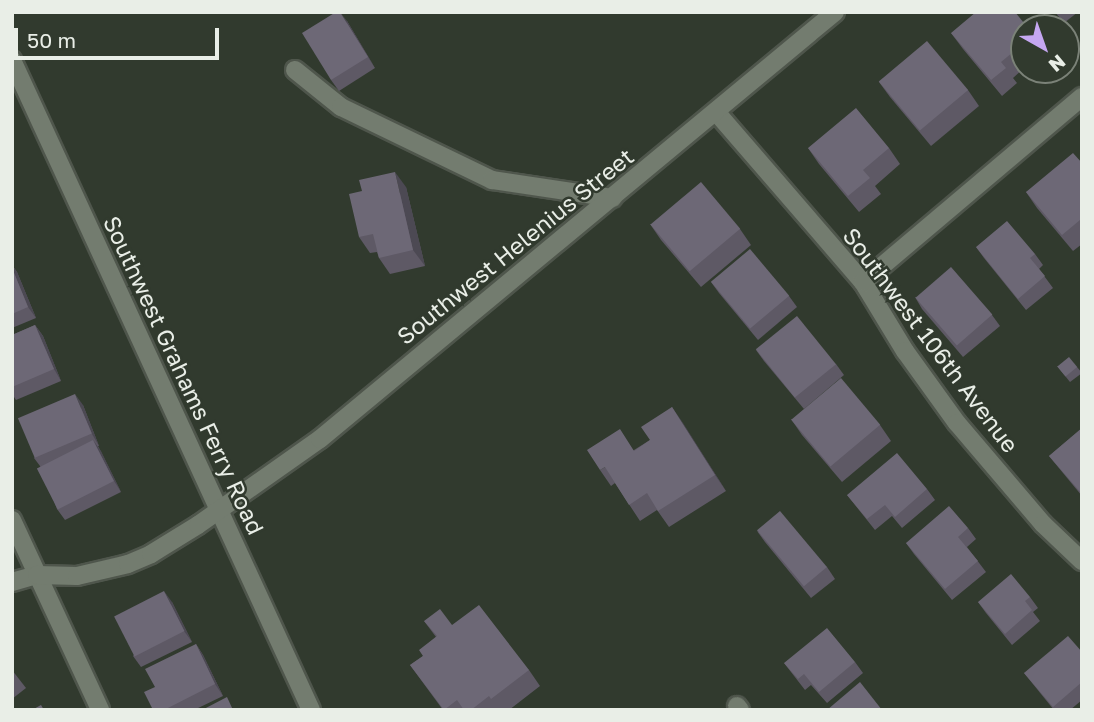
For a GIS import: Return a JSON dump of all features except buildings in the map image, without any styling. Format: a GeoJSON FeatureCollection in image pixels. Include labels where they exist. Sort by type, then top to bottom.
{"type":"FeatureCollection","features":[{"type":"Feature","properties":{"kind":"street","name":"Southwest Helenius Street"},"geometry":{"type":"LineString","coordinates":[[12,583],[37,575],[77,576],[128,564],[172,543],[320,439],[717,113],[835,12]]}},
{"type":"Feature","properties":{"kind":"street","name":"Southwest Grahams Ferry Road"},"geometry":{"type":"LineString","coordinates":[[12,60],[311,710]]}},
{"type":"Feature","properties":{"kind":"street"},"geometry":{"type":"LineString","coordinates":[[295,70],[341,107],[492,180],[613,198]]}},
{"type":"Feature","properties":{"kind":"street"},"geometry":{"type":"LineString","coordinates":[[863,282],[1082,97]]}},
{"type":"Feature","properties":{"kind":"street","name":"Southwest 106th Avenue"},"geometry":{"type":"LineString","coordinates":[[717,113],[863,282],[905,351],[957,423],[1043,524],[1082,561]]}},
{"type":"Feature","properties":{"kind":"street"},"geometry":{"type":"LineString","coordinates":[[12,520],[100,710]]}}]}
